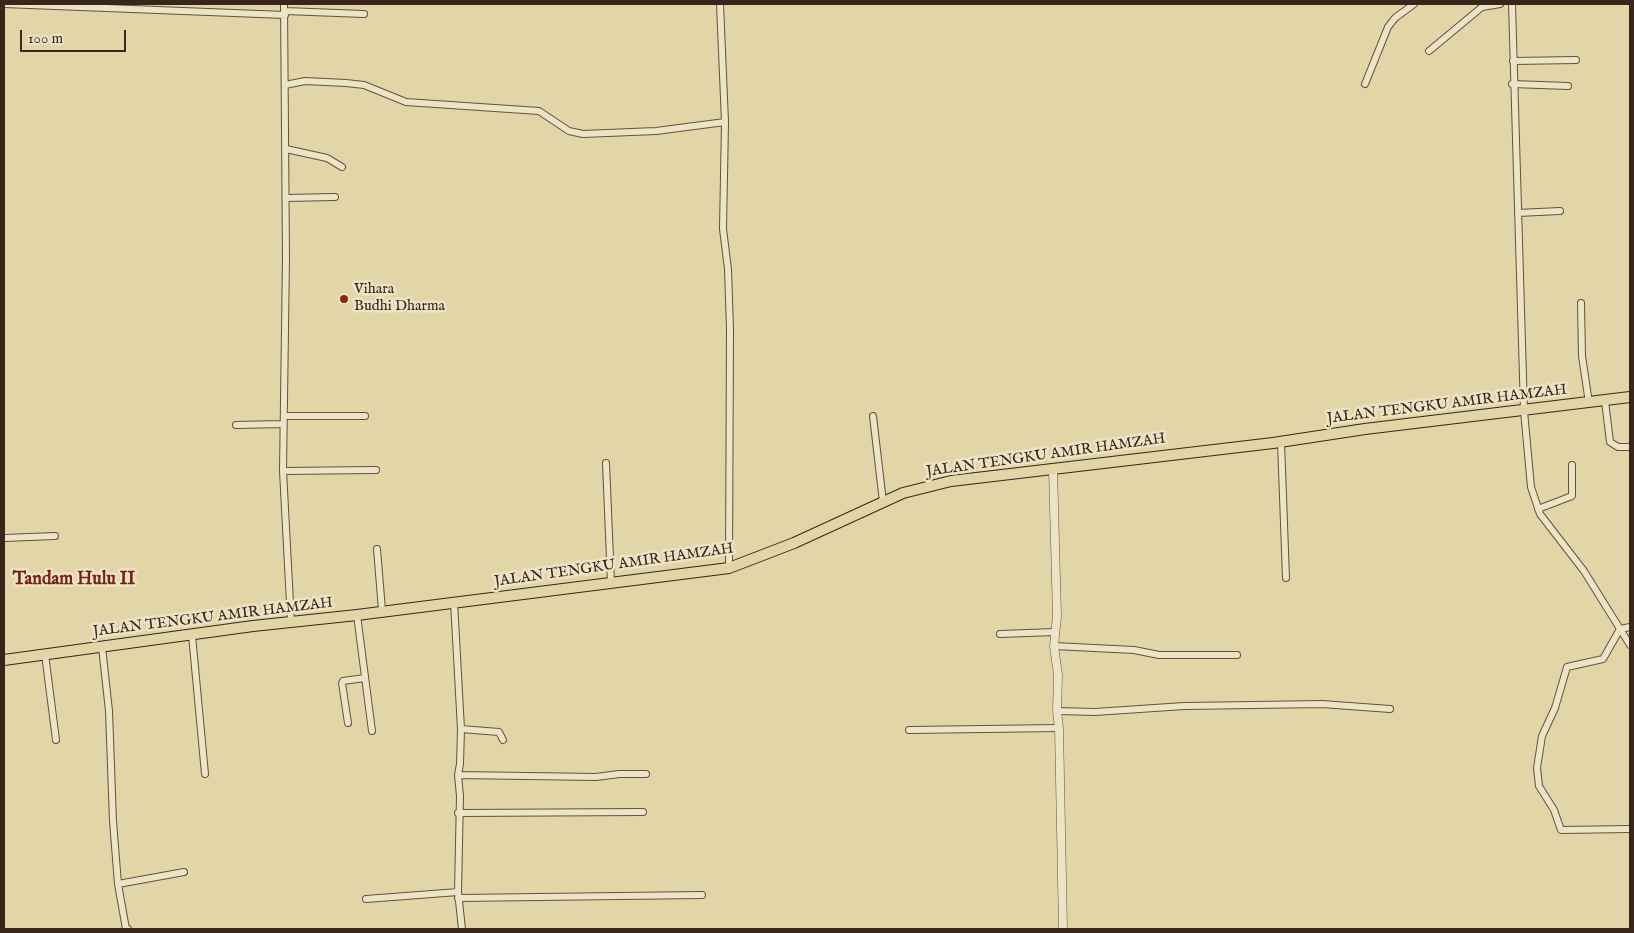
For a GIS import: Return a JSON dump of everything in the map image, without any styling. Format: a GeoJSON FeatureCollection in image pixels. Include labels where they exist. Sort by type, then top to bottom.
{"type":"FeatureCollection","features":[{"type":"Feature","properties":{"kind":"highway","name":"JALAN TENGKU AMIR HAMZAH"},"geometry":{"type":"LineString","coordinates":[[4,660],[357,615],[382,610],[611,584],[729,568],[794,543],[912,490],[938,484],[1630,397]]}},
{"type":"Feature","properties":{"kind":"street"},"geometry":{"type":"LineString","coordinates":[[4,4],[284,10],[364,14]]}},
{"type":"Feature","properties":{"kind":"street"},"geometry":{"type":"LineString","coordinates":[[720,4],[725,122],[723,229],[728,269],[730,330],[729,568]]}},
{"type":"Feature","properties":{"kind":"street"},"geometry":{"type":"LineString","coordinates":[[1365,84],[1388,27],[1395,18],[1414,4]]}},
{"type":"Feature","properties":{"kind":"street"},"geometry":{"type":"LineString","coordinates":[[1429,51],[1482,7],[1500,4]]}},
{"type":"Feature","properties":{"kind":"street"},"geometry":{"type":"LineString","coordinates":[[1512,4],[1512,84],[1524,411],[1531,487],[1539,512],[1584,571],[1630,644]]}},
{"type":"Feature","properties":{"kind":"street"},"geometry":{"type":"LineString","coordinates":[[284,10],[286,198],[283,472],[291,622]]}},
{"type":"Feature","properties":{"kind":"street"},"geometry":{"type":"LineString","coordinates":[[1513,62],[1576,60]]}},
{"type":"Feature","properties":{"kind":"street"},"geometry":{"type":"LineString","coordinates":[[285,85],[305,81],[346,83],[364,85],[406,102],[539,111],[569,131],[583,134],[656,131],[725,122]]}},
{"type":"Feature","properties":{"kind":"street"},"geometry":{"type":"LineString","coordinates":[[1512,84],[1568,86]]}},
{"type":"Feature","properties":{"kind":"street"},"geometry":{"type":"LineString","coordinates":[[286,149],[327,158],[342,166]]}},
{"type":"Feature","properties":{"kind":"street"},"geometry":{"type":"LineString","coordinates":[[286,198],[336,197]]}},
{"type":"Feature","properties":{"kind":"street"},"geometry":{"type":"LineString","coordinates":[[1518,213],[1560,210]]}},
{"type":"Feature","properties":{"kind":"street"},"geometry":{"type":"LineString","coordinates":[[1581,303],[1582,356],[1589,403]]}},
{"type":"Feature","properties":{"kind":"street"},"geometry":{"type":"LineString","coordinates":[[1605,400],[1610,442],[1618,448],[1630,447]]}},
{"type":"Feature","properties":{"kind":"street"},"geometry":{"type":"LineString","coordinates":[[284,416],[365,416]]}},
{"type":"Feature","properties":{"kind":"street"},"geometry":{"type":"LineString","coordinates":[[873,416],[883,502]]}},
{"type":"Feature","properties":{"kind":"street"},"geometry":{"type":"LineString","coordinates":[[236,425],[284,424]]}},
{"type":"Feature","properties":{"kind":"street"},"geometry":{"type":"LineString","coordinates":[[1281,442],[1286,578]]}},
{"type":"Feature","properties":{"kind":"street"},"geometry":{"type":"LineString","coordinates":[[606,463],[611,584]]}},
{"type":"Feature","properties":{"kind":"street"},"geometry":{"type":"LineString","coordinates":[[1539,512],[1572,496],[1572,465]]}},
{"type":"Feature","properties":{"kind":"street"},"geometry":{"type":"LineString","coordinates":[[1053,469],[1054,646],[1058,675],[1056,711],[1059,728],[1064,929]]}},
{"type":"Feature","properties":{"kind":"street"},"geometry":{"type":"LineString","coordinates":[[283,472],[376,470]]}},
{"type":"Feature","properties":{"kind":"street"},"geometry":{"type":"LineString","coordinates":[[4,538],[55,536]]}},
{"type":"Feature","properties":{"kind":"street"},"geometry":{"type":"LineString","coordinates":[[377,549],[382,610]]}},
{"type":"Feature","properties":{"kind":"street"},"geometry":{"type":"LineString","coordinates":[[454,602],[461,729],[458,775],[460,796],[458,813],[458,895],[462,929]]}},
{"type":"Feature","properties":{"kind":"street"},"geometry":{"type":"LineString","coordinates":[[357,615],[372,731]]}},
{"type":"Feature","properties":{"kind":"street"},"geometry":{"type":"LineString","coordinates":[[1630,627],[1620,629],[1603,659],[1570,664],[1564,671],[1555,708],[1540,744],[1536,774],[1539,786],[1554,810],[1561,830],[1630,829]]}},
{"type":"Feature","properties":{"kind":"street"},"geometry":{"type":"LineString","coordinates":[[1000,634],[1055,632]]}},
{"type":"Feature","properties":{"kind":"street"},"geometry":{"type":"LineString","coordinates":[[192,635],[205,774]]}},
{"type":"Feature","properties":{"kind":"street"},"geometry":{"type":"LineString","coordinates":[[102,646],[109,711],[113,821],[118,884],[126,929],[128,929]]}},
{"type":"Feature","properties":{"kind":"street"},"geometry":{"type":"LineString","coordinates":[[1054,646],[1134,650],[1159,655],[1237,655]]}},
{"type":"Feature","properties":{"kind":"street"},"geometry":{"type":"LineString","coordinates":[[45,654],[56,740]]}},
{"type":"Feature","properties":{"kind":"street"},"geometry":{"type":"LineString","coordinates":[[348,723],[342,683],[343,681],[365,678]]}},
{"type":"Feature","properties":{"kind":"street"},"geometry":{"type":"LineString","coordinates":[[1056,711],[1095,712],[1184,706],[1322,704],[1390,709]]}},
{"type":"Feature","properties":{"kind":"street"},"geometry":{"type":"LineString","coordinates":[[909,730],[1059,728]]}},
{"type":"Feature","properties":{"kind":"street"},"geometry":{"type":"LineString","coordinates":[[461,729],[499,732],[503,740]]}},
{"type":"Feature","properties":{"kind":"street"},"geometry":{"type":"LineString","coordinates":[[458,775],[596,777],[619,774],[646,774]]}},
{"type":"Feature","properties":{"kind":"street"},"geometry":{"type":"LineString","coordinates":[[458,813],[643,812]]}},
{"type":"Feature","properties":{"kind":"street"},"geometry":{"type":"LineString","coordinates":[[118,884],[184,872]]}},
{"type":"Feature","properties":{"kind":"street"},"geometry":{"type":"LineString","coordinates":[[366,899],[458,895],[702,895]]}},
{"type":"Feature","properties":{"kind":"place","name":"Vihara Budhi Dharma"},"geometry":{"type":"Point","coordinates":[344,299]}},
{"type":"Feature","properties":{"kind":"district","name":"Tandam Hulu II"},"geometry":{"type":"Point","coordinates":[74,580]}}]}
